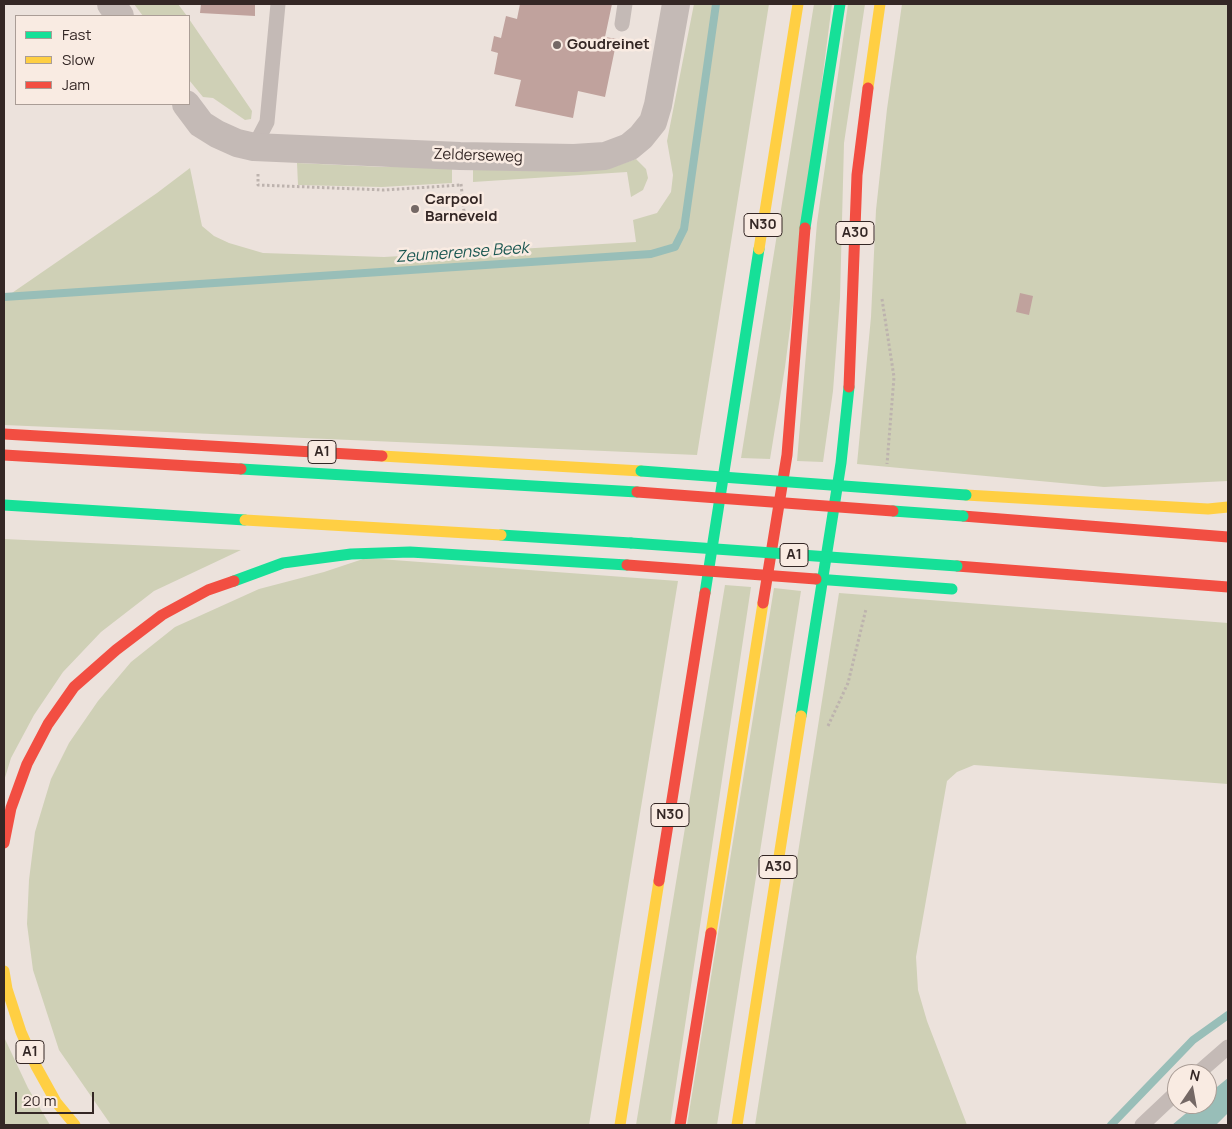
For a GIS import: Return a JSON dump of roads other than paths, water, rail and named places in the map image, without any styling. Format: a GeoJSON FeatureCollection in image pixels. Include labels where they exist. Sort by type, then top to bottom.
{"type":"FeatureCollection","features":[{"type":"Feature","properties":{"kind":"main road","name":"N30"},"geometry":{"type":"LineString","coordinates":[[620,1125],[798,4]]}},
{"type":"Feature","properties":{"kind":"main road"},"geometry":{"type":"LineString","coordinates":[[680,1125],[787,455],[806,219],[840,4]]}},
{"type":"Feature","properties":{"kind":"main road","name":"A30"},"geometry":{"type":"LineString","coordinates":[[737,1125],[841,464],[850,381],[857,175],[862,120],[880,4]]}},
{"type":"Feature","properties":{"kind":"main road","name":"A1"},"geometry":{"type":"LineString","coordinates":[[4,434],[641,471],[966,495],[1208,509],[1228,507]]}},
{"type":"Feature","properties":{"kind":"main road","name":"A1"},"geometry":{"type":"LineString","coordinates":[[4,455],[637,492],[1228,537]]}},
{"type":"Feature","properties":{"kind":"main road","name":"A1"},"geometry":{"type":"LineString","coordinates":[[4,505],[631,543],[1228,587]]}},
{"type":"Feature","properties":{"kind":"main road","name":"A1"},"geometry":{"type":"LineString","coordinates":[[4,842],[11,808],[27,764],[48,724],[74,687],[116,650],[162,615],[208,590],[283,563],[351,554],[410,552],[960,585],[992,569]]}},
{"type":"Feature","properties":{"kind":"main road","name":"A1"},"geometry":{"type":"LineString","coordinates":[[4,971],[7,989],[21,1032],[36,1066],[56,1102],[74,1125]]}},
{"type":"Feature","properties":{"kind":"street"},"geometry":{"type":"LineString","coordinates":[[111,4],[119,15]]}},
{"type":"Feature","properties":{"kind":"street","name":"Zelderseweg"},"geometry":{"type":"LineString","coordinates":[[187,105],[201,124],[217,134],[237,143],[254,147],[460,156],[574,158],[605,156],[629,147],[641,137],[653,122],[658,105],[676,4]]}},
{"type":"Feature","properties":{"kind":"lane"},"geometry":{"type":"LineString","coordinates":[[254,147],[266,122],[278,4]]}},
{"type":"Feature","properties":{"kind":"lane"},"geometry":{"type":"LineString","coordinates":[[622,24],[625,4]]}},
{"type":"Feature","properties":{"kind":"lane"},"geometry":{"type":"LineString","coordinates":[[1208,1064],[1228,1047]]}},
{"type":"Feature","properties":{"kind":"lane"},"geometry":{"type":"LineString","coordinates":[[1142,1125],[1167,1101]]}},
{"type":"Feature","properties":{"kind":"water"},"geometry":{"type":"Polygon","coordinates":[[[1228,1078],[1228,1113],[1216,1125],[1172,1125],[1185,1114],[1217,1114],[1217,1087],[1228,1078]]]}},
{"type":"Feature","properties":{"kind":"waterway","name":"Zeumerense Beek"},"geometry":{"type":"LineString","coordinates":[[4,297],[651,254],[675,247],[684,229],[716,4]]}},
{"type":"Feature","properties":{"kind":"waterway"},"geometry":{"type":"LineString","coordinates":[[1111,1125],[1193,1040],[1228,1015]]}},
{"type":"Feature","properties":{"kind":"place","name":"Goudreinet"},"geometry":{"type":"Point","coordinates":[557,45]}},
{"type":"Feature","properties":{"kind":"place","name":"Carpool Barneveld"},"geometry":{"type":"Point","coordinates":[415,209]}}]}
